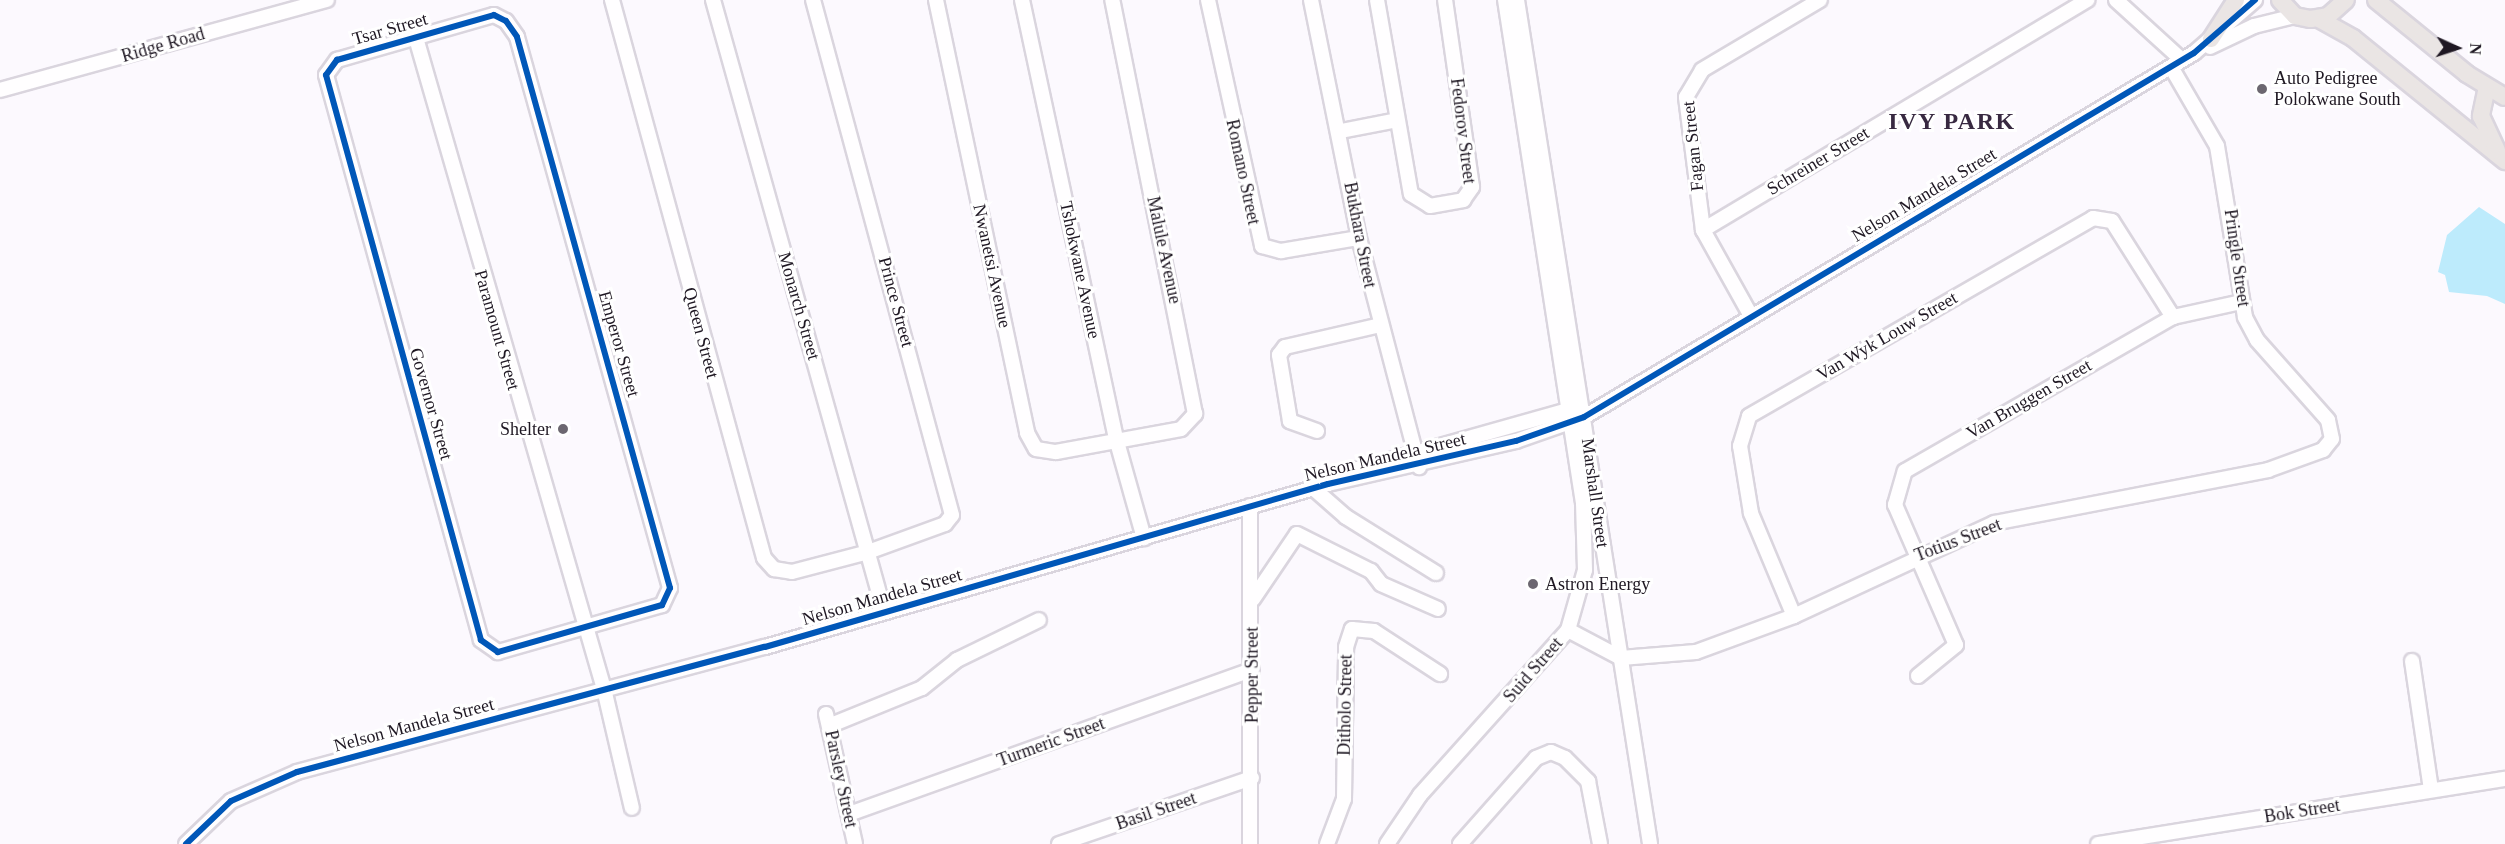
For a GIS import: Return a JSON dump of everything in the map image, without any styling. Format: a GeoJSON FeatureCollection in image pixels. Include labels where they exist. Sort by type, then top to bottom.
{"type":"FeatureCollection","features":[{"type":"Feature","properties":{"kind":"main road"},"geometry":{"type":"LineString","coordinates":[[2211,39],[2236,0]]}},
{"type":"Feature","properties":{"kind":"main road"},"geometry":{"type":"LineString","coordinates":[[2280,0],[2295,16],[2319,19],[2353,38],[2504,160]]}},
{"type":"Feature","properties":{"kind":"main road"},"geometry":{"type":"LineString","coordinates":[[2319,19],[2346,0]]}},
{"type":"Feature","properties":{"kind":"main road"},"geometry":{"type":"LineString","coordinates":[[2376,0],[2487,87],[2505,97]]}},
{"type":"Feature","properties":{"kind":"main road"},"geometry":{"type":"LineString","coordinates":[[2388,0],[2395,16]]}},
{"type":"Feature","properties":{"kind":"main road"},"geometry":{"type":"LineString","coordinates":[[2487,87],[2482,123],[2504,160]]}},
{"type":"Feature","properties":{"kind":"street","name":"Ridge Road"},"geometry":{"type":"LineString","coordinates":[[0,90],[327,0]]}},
{"type":"Feature","properties":{"kind":"street","name":"Queen Street"},"geometry":{"type":"LineString","coordinates":[[612,0],[764,558],[774,569],[792,572],[868,552]]}},
{"type":"Feature","properties":{"kind":"street","name":"Monarch Street"},"geometry":{"type":"LineString","coordinates":[[712,0],[884,611]]}},
{"type":"Feature","properties":{"kind":"street","name":"Prince Street"},"geometry":{"type":"LineString","coordinates":[[813,0],[952,503],[945,524],[868,552]]}},
{"type":"Feature","properties":{"kind":"street","name":"Nwanetsi Avenue"},"geometry":{"type":"LineString","coordinates":[[936,0],[1030,440],[1036,450],[1056,452],[1117,442]]}},
{"type":"Feature","properties":{"kind":"street","name":"Tshokwane Avenue"},"geometry":{"type":"LineString","coordinates":[[1022,0],[1117,442],[1143,538]]}},
{"type":"Feature","properties":{"kind":"street","name":"Malule Avenue"},"geometry":{"type":"LineString","coordinates":[[1112,0],[1196,403],[1190,425],[1181,429],[1117,442]]}},
{"type":"Feature","properties":{"kind":"street","name":"Romano Street"},"geometry":{"type":"LineString","coordinates":[[1208,0],[1262,246],[1281,251],[1359,238]]}},
{"type":"Feature","properties":{"kind":"street","name":"Bukhara Street"},"geometry":{"type":"LineString","coordinates":[[1311,0],[1341,131],[1359,238],[1380,325],[1418,460]]}},
{"type":"Feature","properties":{"kind":"street","name":"Fedorov Street"},"geometry":{"type":"LineString","coordinates":[[1377,0],[1411,194],[1430,206],[1466,199],[1472,187],[1444,0]]}},
{"type":"Feature","properties":{"kind":"street"},"geometry":{"type":"LineString","coordinates":[[1505,0],[1568,417]]}},
{"type":"Feature","properties":{"kind":"street","name":"Marshall Street"},"geometry":{"type":"LineString","coordinates":[[1517,0],[1650,844]]}},
{"type":"Feature","properties":{"kind":"street","name":"Fagan Street"},"geometry":{"type":"LineString","coordinates":[[1751,316],[1703,230],[1686,103],[1692,80],[1820,0]]}},
{"type":"Feature","properties":{"kind":"street","name":"Schreiner Street"},"geometry":{"type":"LineString","coordinates":[[1703,230],[2088,0]]}},
{"type":"Feature","properties":{"kind":"street","name":"Pringle Street"},"geometry":{"type":"LineString","coordinates":[[2116,0],[2182,60],[2217,146],[2241,302],[2257,340],[2316,405],[2332,434]]}},
{"type":"Feature","properties":{"kind":"street","name":"Nelson Mandela Street"},"geometry":{"type":"LineString","coordinates":[[186,844],[231,801],[297,772],[604,689],[1143,538],[1328,484],[1358,469],[1418,460],[1477,445],[1600,405],[2182,60],[2211,39],[2255,0]]}},
{"type":"Feature","properties":{"kind":"street","name":"Tsar Street"},"geometry":{"type":"LineString","coordinates":[[327,70],[337,60],[416,38],[484,15],[500,16]]}},
{"type":"Feature","properties":{"kind":"street","name":"Emperor Street"},"geometry":{"type":"LineString","coordinates":[[500,16],[517,37],[670,588],[662,605],[584,631]]}},
{"type":"Feature","properties":{"kind":"street","name":"Nelson Mandela Street"},"geometry":{"type":"LineString","coordinates":[[2182,60],[2254,26],[2295,16]]}},
{"type":"Feature","properties":{"kind":"street","name":"Paramount Street"},"geometry":{"type":"LineString","coordinates":[[416,38],[584,631],[604,689],[632,807]]}},
{"type":"Feature","properties":{"kind":"street","name":"Governor Street"},"geometry":{"type":"LineString","coordinates":[[327,70],[326,87],[481,640],[498,652],[584,631]]}},
{"type":"Feature","properties":{"kind":"street"},"geometry":{"type":"LineString","coordinates":[[1341,131],[1397,120]]}},
{"type":"Feature","properties":{"kind":"street","name":"Van Wyk Louw Street"},"geometry":{"type":"LineString","coordinates":[[1794,616],[1751,513],[1740,446],[1749,416],[2093,218],[2112,221],[2173,317]]}},
{"type":"Feature","properties":{"kind":"street","name":"Van Bruggen Street"},"geometry":{"type":"LineString","coordinates":[[1918,676],[1956,645],[1895,505],[1896,486],[1905,471],[2173,317],[2241,302]]}},
{"type":"Feature","properties":{"kind":"street"},"geometry":{"type":"LineString","coordinates":[[1317,431],[1290,421],[1279,355],[1285,347],[1380,325]]}},
{"type":"Feature","properties":{"kind":"street","name":"Suid Street"},"geometry":{"type":"LineString","coordinates":[[1387,844],[1420,795],[1568,630],[1585,570],[1587,532],[1568,417]]}},
{"type":"Feature","properties":{"kind":"street","name":"Totius Street"},"geometry":{"type":"LineString","coordinates":[[1621,658],[1707,649],[1794,616],[1917,555],[1994,523],[2303,461],[2329,445],[2332,434]]}},
{"type":"Feature","properties":{"kind":"street"},"geometry":{"type":"LineString","coordinates":[[1313,488],[1346,517],[1436,573]]}},
{"type":"Feature","properties":{"kind":"street","name":"Pepper Street"},"geometry":{"type":"LineString","coordinates":[[1250,506],[1253,537],[1250,844]]}},
{"type":"Feature","properties":{"kind":"street"},"geometry":{"type":"LineString","coordinates":[[1253,599],[1297,534],[1352,560],[1381,584],[1438,609]]}},
{"type":"Feature","properties":{"kind":"street","name":"Parsley Street"},"geometry":{"type":"LineString","coordinates":[[855,844],[829,719],[921,688],[957,660],[1039,620]]}},
{"type":"Feature","properties":{"kind":"street","name":"Ditholo Street"},"geometry":{"type":"LineString","coordinates":[[1327,844],[1344,799],[1346,647],[1352,630],[1359,626],[1374,631],[1440,674]]}},
{"type":"Feature","properties":{"kind":"street"},"geometry":{"type":"LineString","coordinates":[[1568,630],[1621,658]]}},
{"type":"Feature","properties":{"kind":"street"},"geometry":{"type":"LineString","coordinates":[[2412,661],[2431,790]]}},
{"type":"Feature","properties":{"kind":"street","name":"Turmeric Street"},"geometry":{"type":"LineString","coordinates":[[849,814],[1252,670]]}},
{"type":"Feature","properties":{"kind":"street"},"geometry":{"type":"LineString","coordinates":[[1460,844],[1536,758],[1551,752],[1565,758],[1588,781],[1600,844]]}},
{"type":"Feature","properties":{"kind":"street","name":"Basil Street"},"geometry":{"type":"LineString","coordinates":[[1059,844],[1252,778]]}},
{"type":"Feature","properties":{"kind":"street","name":"Bok Street"},"geometry":{"type":"LineString","coordinates":[[2098,844],[2505,779]]}},
{"type":"Feature","properties":{"kind":"water"},"geometry":{"type":"Polygon","coordinates":[[[2479,207],[2505,224],[2505,304],[2487,296],[2449,292],[2445,275],[2438,272],[2447,235],[2479,207]]]}},
{"type":"Feature","properties":{"kind":"cycle path"},"geometry":{"type":"LineString","coordinates":[[186,844],[231,801],[297,772],[765,647],[1328,484],[1516,441],[1584,417],[2194,53],[2255,0]]}},
{"type":"Feature","properties":{"kind":"cycle path"},"geometry":{"type":"LineString","coordinates":[[494,15],[506,21],[517,37],[670,588],[662,605],[498,652],[481,640],[326,75],[337,60],[494,15]]}},
{"type":"Feature","properties":{"kind":"place","name":"Auto Pedigree Polokwane South"},"geometry":{"type":"Point","coordinates":[2262,89]}},
{"type":"Feature","properties":{"kind":"place","name":"Shelter"},"geometry":{"type":"Point","coordinates":[563,429]}},
{"type":"Feature","properties":{"kind":"place","name":"Astron Energy"},"geometry":{"type":"Point","coordinates":[1533,584]}},
{"type":"Feature","properties":{"kind":"district","name":"IVY PARK"},"geometry":{"type":"Point","coordinates":[1952,122]}}]}
